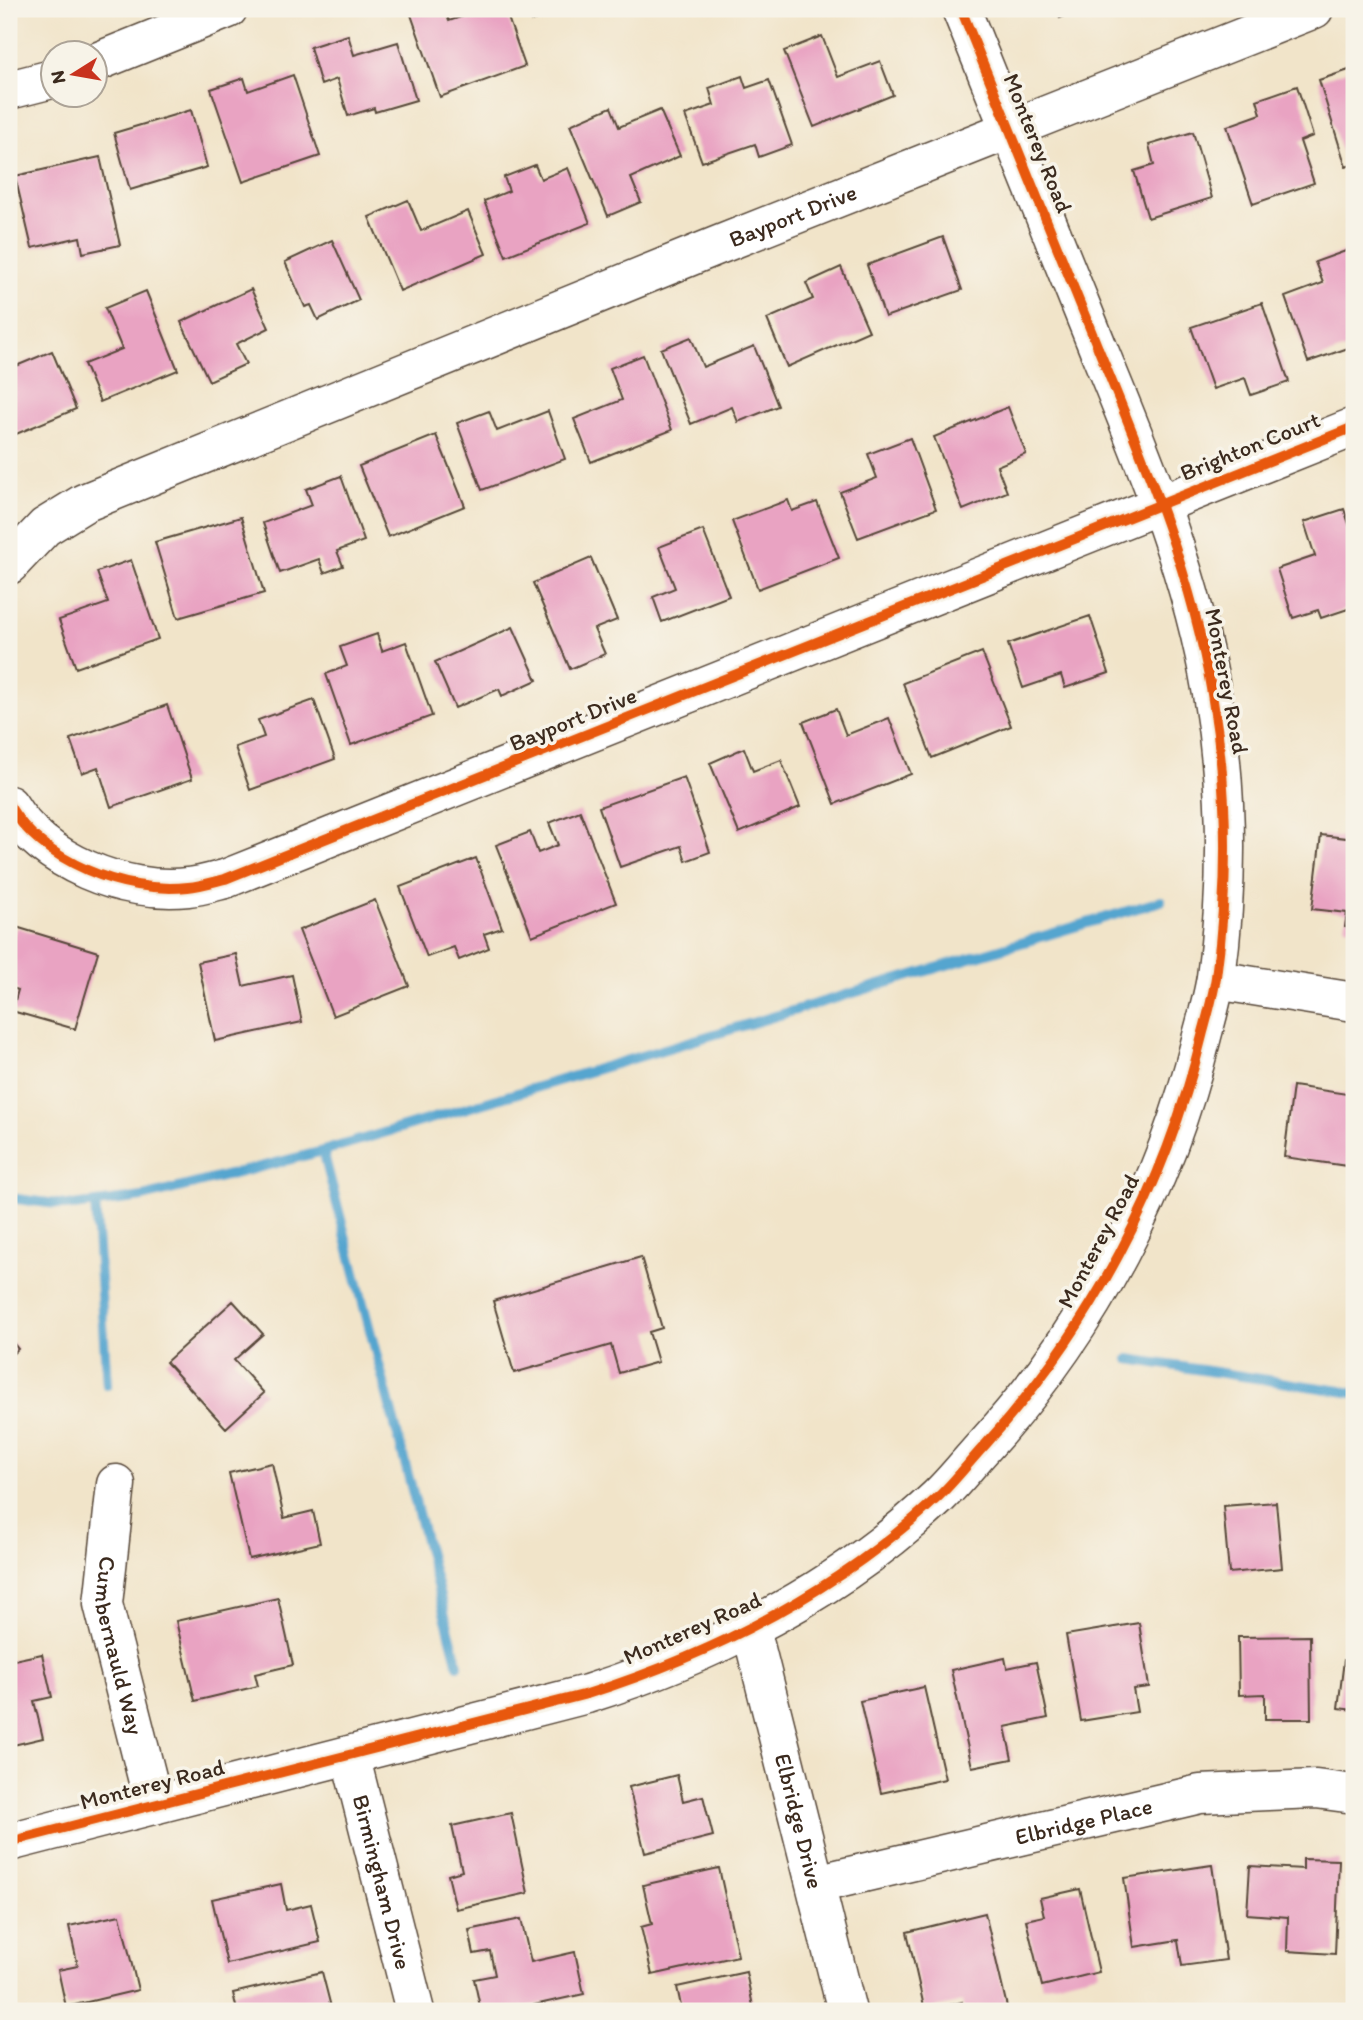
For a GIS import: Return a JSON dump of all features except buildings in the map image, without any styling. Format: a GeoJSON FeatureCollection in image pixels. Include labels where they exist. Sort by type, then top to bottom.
{"type":"FeatureCollection","features":[{"type":"Feature","properties":{"kind":"street"},"geometry":{"type":"LineString","coordinates":[[108,57],[228,9]]}},
{"type":"Feature","properties":{"kind":"street","name":"Monterey Road"},"geometry":{"type":"LineString","coordinates":[[9,1842],[587,1694],[657,1671],[751,1629],[853,1565],[938,1496],[1024,1401],[1098,1296],[1150,1193],[1186,1102],[1216,980],[1224,868],[1224,785],[1204,656],[1162,504],[961,9]]}},
{"type":"Feature","properties":{"kind":"street"},"geometry":{"type":"LineString","coordinates":[[1010,131],[1314,9]]}},
{"type":"Feature","properties":{"kind":"street"},"geometry":{"type":"LineString","coordinates":[[9,90],[38,83]]}},
{"type":"Feature","properties":{"kind":"street","name":"Bayport Drive"},"geometry":{"type":"LineString","coordinates":[[9,565],[45,527],[84,503],[1010,131]]}},
{"type":"Feature","properties":{"kind":"street","name":"Brighton Court"},"geometry":{"type":"LineString","coordinates":[[1162,504],[1354,427]]}},
{"type":"Feature","properties":{"kind":"street","name":"Bayport Drive"},"geometry":{"type":"LineString","coordinates":[[9,806],[38,839],[66,859],[92,872],[155,887],[188,887],[225,879],[1162,504]]}},
{"type":"Feature","properties":{"kind":"street"},"geometry":{"type":"LineString","coordinates":[[1216,980],[1354,1002]]}},
{"type":"Feature","properties":{"kind":"street","name":"Cumbernauld Way"},"geometry":{"type":"LineString","coordinates":[[116,1485],[103,1604],[154,1805]]}},
{"type":"Feature","properties":{"kind":"street","name":"Elbridge Drive"},"geometry":{"type":"LineString","coordinates":[[751,1629],[847,2011]]}},
{"type":"Feature","properties":{"kind":"street","name":"Birmingham Drive"},"geometry":{"type":"LineString","coordinates":[[351,1755],[415,2011]]}},
{"type":"Feature","properties":{"kind":"street","name":"Elbridge Place"},"geometry":{"type":"LineString","coordinates":[[816,1884],[1200,1794],[1317,1789],[1354,1794]]}},
{"type":"Feature","properties":{"kind":"waterway"},"geometry":{"type":"LineString","coordinates":[[9,1198],[73,1206],[143,1197],[323,1151],[1161,901]]}},
{"type":"Feature","properties":{"kind":"waterway"},"geometry":{"type":"LineString","coordinates":[[323,1151],[458,1665]]}},
{"type":"Feature","properties":{"kind":"waterway"},"geometry":{"type":"LineString","coordinates":[[95,1203],[107,1385]]}},
{"type":"Feature","properties":{"kind":"waterway"},"geometry":{"type":"LineString","coordinates":[[1129,1359],[1354,1393]]}},
{"type":"Feature","properties":{"kind":"cycle path"},"geometry":{"type":"LineString","coordinates":[[9,1842],[587,1694],[682,1659],[774,1615],[860,1561],[944,1491],[1024,1399],[1059,1353],[1120,1254],[1167,1148],[1186,1092],[1215,984],[1225,871],[1224,800],[1217,729],[1203,649],[1165,518],[961,9]]}},
{"type":"Feature","properties":{"kind":"cycle path"},"geometry":{"type":"LineString","coordinates":[[9,805],[42,843],[87,870],[112,879],[163,888],[193,886],[225,879],[1354,427]]}}]}
